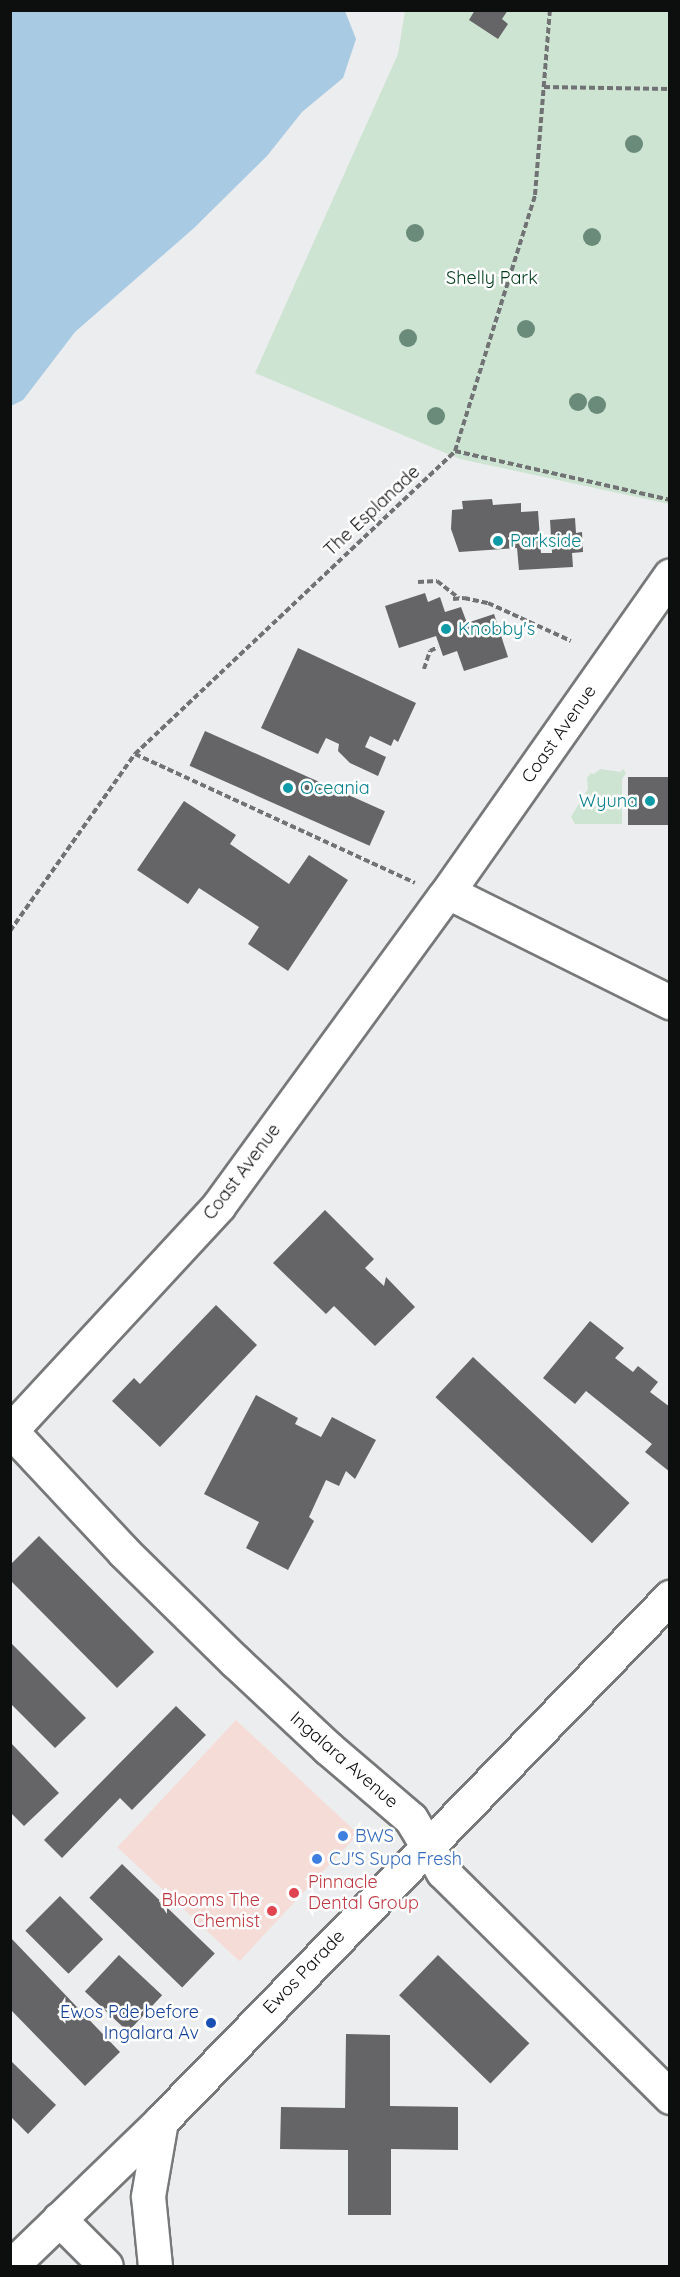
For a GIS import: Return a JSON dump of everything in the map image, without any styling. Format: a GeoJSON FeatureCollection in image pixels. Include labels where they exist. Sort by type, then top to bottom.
{"type":"FeatureCollection","features":[{"type":"Feature","properties":{"kind":"street","name":"Coast Avenue"},"geometry":{"type":"LineString","coordinates":[[13,1437],[219,1205],[446,895],[669,576]]}},
{"type":"Feature","properties":{"kind":"street"},"geometry":{"type":"LineString","coordinates":[[446,895],[669,1002]]}},
{"type":"Feature","properties":{"kind":"street","name":"Ingalara Avenue"},"geometry":{"type":"LineString","coordinates":[[13,1437],[235,1661],[328,1748],[411,1819],[450,1880],[669,2097]]}},
{"type":"Feature","properties":{"kind":"street","name":"Ewos Parade"},"geometry":{"type":"LineString","coordinates":[[11,2266],[161,2121],[426,1845],[669,1597]]}},
{"type":"Feature","properties":{"kind":"street"},"geometry":{"type":"LineString","coordinates":[[154,2266],[148,2196],[161,2121]]}},
{"type":"Feature","properties":{"kind":"street"},"geometry":{"type":"LineString","coordinates":[[59,2219],[106,2266]]}},
{"type":"Feature","properties":{"kind":"path","name":"The Esplanade"},"geometry":{"type":"LineString","coordinates":[[10,931],[135,754],[455,452],[535,195],[550,10]]}},
{"type":"Feature","properties":{"kind":"path"},"geometry":{"type":"LineString","coordinates":[[544,87],[669,89]]}},
{"type":"Feature","properties":{"kind":"path"},"geometry":{"type":"LineString","coordinates":[[455,452],[669,500]]}},
{"type":"Feature","properties":{"kind":"path"},"geometry":{"type":"LineString","coordinates":[[418,582],[437,581],[459,598]]}},
{"type":"Feature","properties":{"kind":"path"},"geometry":{"type":"LineString","coordinates":[[453,599],[488,603],[571,641]]}},
{"type":"Feature","properties":{"kind":"path"},"geometry":{"type":"LineString","coordinates":[[424,669],[430,651],[438,647]]}},
{"type":"Feature","properties":{"kind":"path"},"geometry":{"type":"LineString","coordinates":[[135,754],[446,895]]}},
{"type":"Feature","properties":{"kind":"shaded area"},"geometry":{"type":"Polygon","coordinates":[[[236,1720],[358,1834],[239,1961],[117,1847],[236,1720]]]}},
{"type":"Feature","properties":{"kind":"green space","name":"Shelly Park"},"geometry":{"type":"Polygon","coordinates":[[[405,11],[669,11],[669,504],[460,459],[255,373],[398,54],[405,11]]]}},
{"type":"Feature","properties":{"kind":"green space"},"geometry":{"type":"Polygon","coordinates":[[[600,769],[621,772],[623,769],[626,773],[622,779],[622,824],[575,824],[571,817],[588,789],[587,778],[591,773],[594,774],[600,769]]]}},
{"type":"Feature","properties":{"kind":"water"},"geometry":{"type":"Polygon","coordinates":[[[11,10],[345,11],[356,39],[343,78],[302,112],[267,156],[194,228],[75,332],[23,400],[11,406],[11,10]]]}},
{"type":"Feature","properties":{"kind":"building"},"geometry":{"type":"Polygon","coordinates":[[[475,10],[508,10],[502,19],[508,24],[498,39],[469,20],[475,10]]]}},
{"type":"Feature","properties":{"kind":"building","name":"Parkside"},"geometry":{"type":"Polygon","coordinates":[[[492,499],[493,505],[521,503],[521,512],[538,511],[541,553],[552,553],[550,520],[575,518],[576,533],[582,532],[583,552],[572,553],[573,567],[519,570],[517,548],[459,552],[451,529],[452,510],[463,509],[462,501],[492,499]]]}},
{"type":"Feature","properties":{"kind":"building","name":"Knobby's"},"geometry":{"type":"Polygon","coordinates":[[[425,593],[428,602],[440,597],[445,612],[461,607],[467,623],[494,614],[508,657],[464,671],[457,651],[443,656],[436,636],[399,648],[385,606],[425,593]]]}},
{"type":"Feature","properties":{"kind":"building"},"geometry":{"type":"Polygon","coordinates":[[[298,648],[416,703],[398,742],[394,739],[391,746],[370,736],[365,747],[386,757],[378,776],[350,763],[338,751],[339,744],[326,738],[318,754],[261,728],[298,648]]]}},
{"type":"Feature","properties":{"kind":"building","name":"Oceania"},"geometry":{"type":"Polygon","coordinates":[[[205,731],[385,811],[370,846],[190,766],[205,731]]]}},
{"type":"Feature","properties":{"kind":"building","name":"Wyuna"},"geometry":{"type":"Polygon","coordinates":[[[628,777],[670,777],[670,825],[628,825],[628,777]]]}},
{"type":"Feature","properties":{"kind":"building"},"geometry":{"type":"Polygon","coordinates":[[[184,801],[236,835],[230,844],[289,884],[309,855],[348,880],[288,971],[248,944],[259,927],[199,888],[188,904],[137,870],[184,801]]]}},
{"type":"Feature","properties":{"kind":"building"},"geometry":{"type":"Polygon","coordinates":[[[325,1210],[374,1259],[365,1268],[384,1286],[386,1277],[415,1307],[375,1346],[334,1306],[326,1314],[273,1263],[325,1210]]]}},
{"type":"Feature","properties":{"kind":"building"},"geometry":{"type":"Polygon","coordinates":[[[216,1305],[257,1345],[160,1447],[112,1401],[134,1378],[140,1384],[216,1305]]]}},
{"type":"Feature","properties":{"kind":"building"},"geometry":{"type":"Polygon","coordinates":[[[590,1321],[624,1348],[615,1358],[633,1372],[638,1366],[658,1382],[650,1392],[670,1407],[670,1472],[645,1452],[652,1444],[586,1391],[575,1404],[543,1378],[590,1321]]]}},
{"type":"Feature","properties":{"kind":"building"},"geometry":{"type":"Polygon","coordinates":[[[473,1357],[630,1503],[592,1543],[435,1397],[473,1357]]]}},
{"type":"Feature","properties":{"kind":"building"},"geometry":{"type":"Polygon","coordinates":[[[256,1395],[298,1418],[295,1424],[321,1437],[332,1417],[376,1440],[355,1479],[346,1471],[339,1486],[326,1480],[309,1517],[314,1521],[288,1570],[246,1548],[259,1522],[204,1494],[256,1395]]]}},
{"type":"Feature","properties":{"kind":"building"},"geometry":{"type":"Polygon","coordinates":[[[39,1536],[154,1652],[117,1688],[10,1580],[10,1565],[39,1536]]]}},
{"type":"Feature","properties":{"kind":"building"},"geometry":{"type":"Polygon","coordinates":[[[10,1642],[86,1718],[55,1748],[10,1703],[10,1642]]]}},
{"type":"Feature","properties":{"kind":"building"},"geometry":{"type":"Polygon","coordinates":[[[176,1706],[206,1735],[132,1810],[120,1798],[62,1858],[44,1840],[176,1706]]]}},
{"type":"Feature","properties":{"kind":"building"},"geometry":{"type":"Polygon","coordinates":[[[10,1742],[59,1793],[24,1826],[10,1812],[10,1742]]]}},
{"type":"Feature","properties":{"kind":"building"},"geometry":{"type":"Polygon","coordinates":[[[122,1864],[215,1954],[182,1987],[89,1898],[122,1864]]]}},
{"type":"Feature","properties":{"kind":"building"},"geometry":{"type":"Polygon","coordinates":[[[60,1896],[103,1939],[68,1974],[25,1931],[60,1896]]]}},
{"type":"Feature","properties":{"kind":"building"},"geometry":{"type":"Polygon","coordinates":[[[10,1937],[120,2052],[85,2086],[10,2009],[10,1937]]]}},
{"type":"Feature","properties":{"kind":"building"},"geometry":{"type":"Polygon","coordinates":[[[119,1955],[162,1995],[128,2032],[85,1992],[119,1955]]]}},
{"type":"Feature","properties":{"kind":"building"},"geometry":{"type":"Polygon","coordinates":[[[438,1955],[529,2043],[490,2084],[399,1995],[438,1955]]]}},
{"type":"Feature","properties":{"kind":"building"},"geometry":{"type":"Polygon","coordinates":[[[346,2034],[390,2035],[390,2106],[458,2107],[458,2150],[391,2149],[391,2215],[348,2215],[348,2150],[280,2149],[281,2107],[345,2108],[346,2034]]]}},
{"type":"Feature","properties":{"kind":"building"},"geometry":{"type":"Polygon","coordinates":[[[10,2060],[56,2105],[28,2134],[10,2116],[10,2060]]]}},
{"type":"Feature","properties":{"kind":"place","name":"Parkside"},"geometry":{"type":"Point","coordinates":[498,541]}},
{"type":"Feature","properties":{"kind":"place","name":"Knobby's"},"geometry":{"type":"Point","coordinates":[446,629]}},
{"type":"Feature","properties":{"kind":"place","name":"Oceania"},"geometry":{"type":"Point","coordinates":[288,788]}},
{"type":"Feature","properties":{"kind":"place","name":"Wyuna"},"geometry":{"type":"Point","coordinates":[650,801]}},
{"type":"Feature","properties":{"kind":"place","name":"BWS"},"geometry":{"type":"Point","coordinates":[343,1836]}},
{"type":"Feature","properties":{"kind":"place","name":"CJ'S Supa Fresh"},"geometry":{"type":"Point","coordinates":[317,1859]}},
{"type":"Feature","properties":{"kind":"place","name":"Pinnacle Dental Group"},"geometry":{"type":"Point","coordinates":[294,1893]}},
{"type":"Feature","properties":{"kind":"place","name":"Blooms The Chemist"},"geometry":{"type":"Point","coordinates":[272,1911]}},
{"type":"Feature","properties":{"kind":"place","name":"Ewos Pde before Ingalara Av"},"geometry":{"type":"Point","coordinates":[211,2023]}}]}
